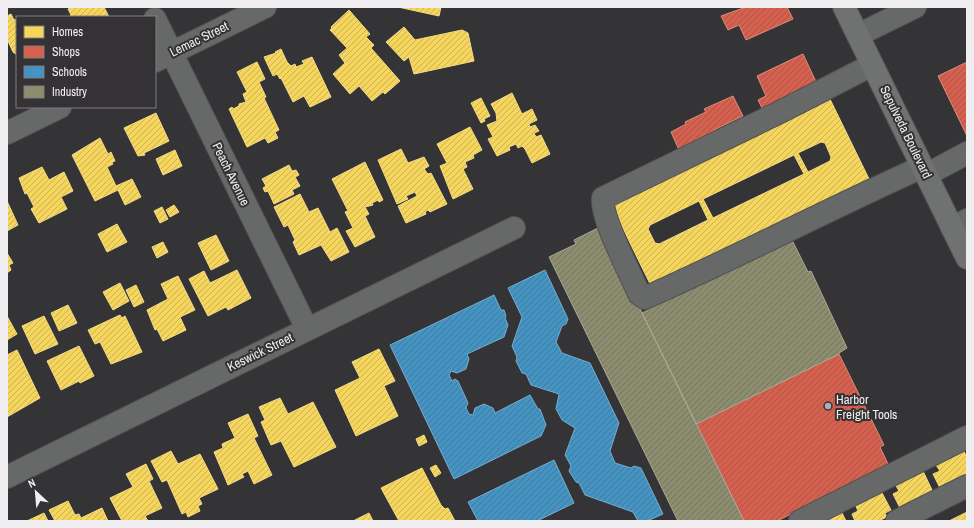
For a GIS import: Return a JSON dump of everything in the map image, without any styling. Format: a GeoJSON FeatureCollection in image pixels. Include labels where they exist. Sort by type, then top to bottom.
{"type":"FeatureCollection","features":[{"type":"Feature","properties":{"kind":"main road","name":"Sepulveda Boulevard"},"geometry":{"type":"LineString","coordinates":[[844,7],[924,171],[960,224],[967,258]]}},
{"type":"Feature","properties":{"kind":"street","name":"Peach Avenue"},"geometry":{"type":"LineString","coordinates":[[149,7],[154,16]]}},
{"type":"Feature","properties":{"kind":"street","name":"Lemac Street"},"geometry":{"type":"LineString","coordinates":[[163,56],[265,7]]}},
{"type":"Feature","properties":{"kind":"street"},"geometry":{"type":"LineString","coordinates":[[858,35],[915,7]]}},
{"type":"Feature","properties":{"kind":"street","name":"Peach Avenue"},"geometry":{"type":"LineString","coordinates":[[156,23],[163,56],[307,329]]}},
{"type":"Feature","properties":{"kind":"street"},"geometry":{"type":"LineString","coordinates":[[872,65],[778,113],[604,198],[603,203],[607,219],[639,294],[645,298],[666,289],[828,210],[967,153]]}},
{"type":"Feature","properties":{"kind":"street"},"geometry":{"type":"LineString","coordinates":[[7,133],[58,108]]}},
{"type":"Feature","properties":{"kind":"street","name":"Keswick Street"},"geometry":{"type":"LineString","coordinates":[[7,477],[514,228]]}},
{"type":"Feature","properties":{"kind":"street"},"geometry":{"type":"LineString","coordinates":[[800,521],[967,437]]}},
{"type":"Feature","properties":{"kind":"street"},"geometry":{"type":"LineString","coordinates":[[897,521],[967,486]]}},
{"type":"Feature","properties":{"kind":"building: Homes"},"geometry":{"type":"Polygon","coordinates":[[[73,7],[104,7],[108,16],[70,16],[68,9],[73,7]]]}},
{"type":"Feature","properties":{"kind":"building: Homes"},"geometry":{"type":"Polygon","coordinates":[[[398,7],[441,7],[439,16],[398,7]]]}},
{"type":"Feature","properties":{"kind":"building: Homes"},"geometry":{"type":"Polygon","coordinates":[[[349,10],[370,34],[366,37],[374,45],[371,48],[400,81],[385,94],[383,92],[372,101],[359,86],[350,94],[333,74],[345,63],[339,55],[347,48],[330,30],[332,28],[331,27],[349,10]]]}},
{"type":"Feature","properties":{"kind":"building: Homes"},"geometry":{"type":"Polygon","coordinates":[[[11,14],[14,20],[16,19],[16,54],[13,52],[7,39],[7,16],[11,14]]]}},
{"type":"Feature","properties":{"kind":"building: Homes"},"geometry":{"type":"Polygon","coordinates":[[[404,27],[415,40],[462,30],[468,33],[474,61],[414,74],[409,57],[404,61],[386,42],[404,27]]]}},
{"type":"Feature","properties":{"kind":"building: Homes"},"geometry":{"type":"Polygon","coordinates":[[[281,49],[287,62],[291,66],[295,64],[296,67],[304,64],[302,61],[312,57],[331,97],[310,107],[304,96],[293,102],[281,78],[280,79],[277,74],[273,76],[264,57],[276,53],[275,52],[281,49]]]}},
{"type":"Feature","properties":{"kind":"building: Homes"},"geometry":{"type":"Polygon","coordinates":[[[257,62],[265,79],[259,82],[266,97],[264,98],[279,130],[275,132],[278,138],[268,143],[265,138],[247,147],[229,109],[232,107],[233,109],[239,106],[239,104],[246,102],[243,94],[247,92],[237,72],[257,62]]]}},
{"type":"Feature","properties":{"kind":"building: Homes"},"geometry":{"type":"Polygon","coordinates":[[[512,93],[522,114],[532,109],[537,120],[529,124],[530,127],[535,125],[539,131],[534,133],[536,137],[541,135],[550,154],[532,163],[525,149],[522,146],[518,148],[516,144],[509,147],[510,150],[497,156],[488,139],[493,137],[487,125],[497,121],[496,113],[491,104],[512,93]]]}},
{"type":"Feature","properties":{"kind":"building: Homes"},"geometry":{"type":"Polygon","coordinates":[[[828,95],[871,183],[653,290],[610,202],[828,95]],[[821,142],[798,153],[808,172],[830,161],[831,157],[825,143],[821,142]],[[794,155],[703,199],[713,218],[804,174],[794,155]],[[699,201],[650,225],[648,229],[655,243],[659,244],[708,220],[699,201]]]}},
{"type":"Feature","properties":{"kind":"building: Homes"},"geometry":{"type":"Polygon","coordinates":[[[481,98],[490,116],[484,119],[485,121],[481,123],[471,103],[481,98]]]}},
{"type":"Feature","properties":{"kind":"building: Homes"},"geometry":{"type":"Polygon","coordinates":[[[156,113],[169,141],[144,153],[145,155],[138,156],[124,128],[156,113]]]}},
{"type":"Feature","properties":{"kind":"building: Homes"},"geometry":{"type":"Polygon","coordinates":[[[470,127],[482,150],[473,155],[474,158],[465,162],[467,167],[463,169],[473,189],[453,199],[440,166],[447,163],[437,144],[470,127]]]}},
{"type":"Feature","properties":{"kind":"building: Homes"},"geometry":{"type":"Polygon","coordinates":[[[100,138],[108,154],[111,152],[115,161],[107,167],[116,186],[132,179],[141,197],[125,205],[118,190],[95,201],[72,155],[100,138]]]}},
{"type":"Feature","properties":{"kind":"building: Homes"},"geometry":{"type":"Polygon","coordinates":[[[401,149],[408,163],[424,157],[429,166],[424,169],[428,174],[431,173],[447,204],[430,212],[428,210],[425,212],[426,214],[406,223],[398,206],[417,196],[415,192],[406,196],[408,199],[397,204],[378,160],[401,149]]]}},
{"type":"Feature","properties":{"kind":"building: Homes"},"geometry":{"type":"Polygon","coordinates":[[[175,150],[182,166],[163,175],[156,159],[175,150]]]}},
{"type":"Feature","properties":{"kind":"building: Homes"},"geometry":{"type":"Polygon","coordinates":[[[365,162],[383,200],[379,202],[378,200],[372,203],[373,205],[365,207],[369,214],[365,216],[375,237],[355,247],[346,231],[353,228],[345,212],[348,211],[332,179],[365,162]]]}},
{"type":"Feature","properties":{"kind":"building: Homes"},"geometry":{"type":"Polygon","coordinates":[[[289,165],[292,171],[296,170],[299,175],[295,177],[300,186],[292,190],[294,194],[274,204],[268,191],[265,192],[263,188],[266,186],[262,179],[289,165]]]}},
{"type":"Feature","properties":{"kind":"building: Homes"},"geometry":{"type":"Polygon","coordinates":[[[42,167],[49,180],[64,172],[73,191],[61,197],[67,209],[39,223],[31,209],[34,207],[27,193],[25,194],[19,178],[42,167]]]}},
{"type":"Feature","properties":{"kind":"building: Homes"},"geometry":{"type":"Polygon","coordinates":[[[300,194],[309,212],[318,208],[330,232],[337,228],[349,252],[331,261],[321,245],[299,255],[293,242],[295,240],[288,225],[284,227],[274,207],[300,194]]]}},
{"type":"Feature","properties":{"kind":"building: Homes"},"geometry":{"type":"Polygon","coordinates":[[[7,201],[18,225],[7,231],[7,201]]]}},
{"type":"Feature","properties":{"kind":"building: Homes"},"geometry":{"type":"Polygon","coordinates":[[[174,205],[179,212],[170,217],[166,210],[174,205]]]}},
{"type":"Feature","properties":{"kind":"building: Homes"},"geometry":{"type":"Polygon","coordinates":[[[162,207],[168,219],[160,223],[154,211],[162,207]]]}},
{"type":"Feature","properties":{"kind":"building: Homes"},"geometry":{"type":"Polygon","coordinates":[[[117,224],[127,242],[107,252],[98,234],[117,224]]]}},
{"type":"Feature","properties":{"kind":"building: Homes"},"geometry":{"type":"Polygon","coordinates":[[[216,235],[229,261],[211,270],[198,243],[216,235]]]}},
{"type":"Feature","properties":{"kind":"building: Homes"},"geometry":{"type":"Polygon","coordinates":[[[163,242],[168,252],[157,258],[152,247],[163,242]]]}},
{"type":"Feature","properties":{"kind":"building: Homes"},"geometry":{"type":"Polygon","coordinates":[[[7,253],[13,263],[9,265],[11,270],[7,273],[7,253]]]}},
{"type":"Feature","properties":{"kind":"building: Homes"},"geometry":{"type":"Polygon","coordinates":[[[237,270],[251,298],[228,310],[226,307],[208,316],[189,279],[204,271],[210,283],[237,270]]]}},
{"type":"Feature","properties":{"kind":"building: Homes"},"geometry":{"type":"Polygon","coordinates":[[[178,276],[195,310],[180,317],[186,330],[163,341],[157,329],[155,330],[147,310],[168,299],[161,284],[178,276]]]}},
{"type":"Feature","properties":{"kind":"building: Homes"},"geometry":{"type":"Polygon","coordinates":[[[120,283],[129,301],[113,310],[103,292],[120,283]]]}},
{"type":"Feature","properties":{"kind":"building: Homes"},"geometry":{"type":"Polygon","coordinates":[[[136,285],[144,302],[134,307],[126,290],[136,285]]]}},
{"type":"Feature","properties":{"kind":"building: Homes"},"geometry":{"type":"Polygon","coordinates":[[[68,305],[77,323],[59,331],[51,313],[68,305]]]}},
{"type":"Feature","properties":{"kind":"building: Homes"},"geometry":{"type":"Polygon","coordinates":[[[120,315],[122,318],[125,316],[142,352],[111,364],[100,342],[95,344],[88,330],[120,315]]]}},
{"type":"Feature","properties":{"kind":"building: Homes"},"geometry":{"type":"Polygon","coordinates":[[[7,316],[17,334],[7,340],[7,316]]]}},
{"type":"Feature","properties":{"kind":"building: Homes"},"geometry":{"type":"Polygon","coordinates":[[[44,316],[58,344],[35,354],[22,326],[44,316]]]}},
{"type":"Feature","properties":{"kind":"building: Homes"},"geometry":{"type":"Polygon","coordinates":[[[79,346],[94,376],[80,383],[79,381],[61,390],[47,361],[79,346]]]}},
{"type":"Feature","properties":{"kind":"building: Homes"},"geometry":{"type":"Polygon","coordinates":[[[379,349],[395,381],[384,386],[398,416],[356,436],[335,390],[360,378],[352,362],[379,349]]]}},
{"type":"Feature","properties":{"kind":"building: Homes"},"geometry":{"type":"Polygon","coordinates":[[[17,350],[40,398],[7,417],[7,355],[17,350]]]}},
{"type":"Feature","properties":{"kind":"building: Homes"},"geometry":{"type":"Polygon","coordinates":[[[280,398],[288,414],[313,402],[336,447],[294,467],[281,441],[271,445],[261,422],[265,420],[259,407],[280,398]]]}},
{"type":"Feature","properties":{"kind":"building: Homes"},"geometry":{"type":"Polygon","coordinates":[[[248,414],[258,436],[254,438],[272,475],[254,484],[248,471],[242,474],[244,477],[228,485],[214,452],[223,448],[222,444],[235,438],[228,423],[248,414]]]}},
{"type":"Feature","properties":{"kind":"building: Homes"},"geometry":{"type":"Polygon","coordinates":[[[424,435],[427,442],[419,446],[416,439],[424,435]]]}},
{"type":"Feature","properties":{"kind":"building: Homes"},"geometry":{"type":"Polygon","coordinates":[[[962,447],[967,458],[967,478],[941,490],[933,474],[940,471],[936,465],[957,455],[955,450],[962,447]]]}},
{"type":"Feature","properties":{"kind":"building: Homes"},"geometry":{"type":"Polygon","coordinates":[[[171,451],[178,464],[200,454],[218,489],[199,498],[202,504],[198,506],[200,511],[188,517],[186,512],[182,514],[167,480],[162,482],[151,461],[171,451]]]}},
{"type":"Feature","properties":{"kind":"building: Homes"},"geometry":{"type":"Polygon","coordinates":[[[146,464],[153,479],[149,481],[162,508],[145,516],[148,521],[122,521],[110,498],[133,487],[126,474],[146,464]]]}},
{"type":"Feature","properties":{"kind":"building: Homes"},"geometry":{"type":"Polygon","coordinates":[[[436,465],[441,473],[435,477],[430,468],[436,465]]]}},
{"type":"Feature","properties":{"kind":"building: Homes"},"geometry":{"type":"Polygon","coordinates":[[[422,468],[441,505],[445,509],[448,508],[455,521],[399,521],[381,488],[422,468]]]}},
{"type":"Feature","properties":{"kind":"building: Homes"},"geometry":{"type":"Polygon","coordinates":[[[923,471],[932,490],[924,494],[926,498],[901,510],[893,494],[899,491],[895,484],[923,471]]]}},
{"type":"Feature","properties":{"kind":"building: Homes"},"geometry":{"type":"Polygon","coordinates":[[[881,491],[891,510],[885,513],[887,517],[878,521],[855,521],[852,514],[858,511],[855,504],[881,491]]]}},
{"type":"Feature","properties":{"kind":"building: Homes"},"geometry":{"type":"Polygon","coordinates":[[[68,501],[75,515],[79,514],[81,518],[102,508],[108,521],[55,521],[49,510],[68,501]]]}},
{"type":"Feature","properties":{"kind":"building: Homes"},"geometry":{"type":"Polygon","coordinates":[[[841,511],[846,521],[820,521],[841,511]]]}},
{"type":"Feature","properties":{"kind":"building: Homes"},"geometry":{"type":"Polygon","coordinates":[[[967,512],[967,521],[949,521],[967,512]]]}},
{"type":"Feature","properties":{"kind":"building: Homes"},"geometry":{"type":"Polygon","coordinates":[[[44,513],[48,521],[27,521],[44,513]]]}},
{"type":"Feature","properties":{"kind":"building: Homes"},"geometry":{"type":"Polygon","coordinates":[[[369,513],[373,521],[353,521],[369,513]]]}},
{"type":"Feature","properties":{"kind":"building: Shops"},"geometry":{"type":"Polygon","coordinates":[[[746,7],[787,7],[793,19],[746,40],[739,25],[728,30],[721,16],[746,7]]]}},
{"type":"Feature","properties":{"kind":"building: Shops"},"geometry":{"type":"Polygon","coordinates":[[[803,54],[818,86],[764,112],[758,100],[766,96],[757,76],[803,54]]]}},
{"type":"Feature","properties":{"kind":"building: Shops"},"geometry":{"type":"Polygon","coordinates":[[[967,62],[967,136],[938,76],[967,62]]]}},
{"type":"Feature","properties":{"kind":"building: Shops"},"geometry":{"type":"Polygon","coordinates":[[[733,96],[743,116],[714,130],[715,132],[679,150],[671,132],[686,124],[685,122],[706,112],[704,109],[733,96]]]}},
{"type":"Feature","properties":{"kind":"building: Shops"},"geometry":{"type":"Polygon","coordinates":[[[839,354],[884,445],[880,447],[889,466],[777,521],[744,521],[696,424],[839,354]]]}},
{"type":"Feature","properties":{"kind":"building: Schools"},"geometry":{"type":"Polygon","coordinates":[[[545,270],[568,319],[566,324],[562,326],[556,342],[562,353],[590,363],[619,423],[610,451],[615,463],[631,468],[634,466],[641,468],[663,514],[647,521],[638,521],[633,512],[585,495],[579,483],[576,482],[569,471],[571,466],[565,455],[575,428],[562,420],[556,409],[559,394],[531,385],[526,374],[522,373],[516,361],[517,357],[512,346],[522,317],[508,288],[545,270]]]}},
{"type":"Feature","properties":{"kind":"building: Schools"},"geometry":{"type":"Polygon","coordinates":[[[494,295],[501,310],[504,310],[506,316],[505,318],[508,325],[504,337],[467,354],[469,359],[466,369],[457,373],[451,371],[449,375],[452,381],[455,379],[458,381],[468,403],[466,408],[469,414],[473,415],[475,408],[484,404],[493,408],[495,413],[530,395],[538,409],[540,409],[546,425],[541,436],[454,479],[390,345],[494,295]]]}},
{"type":"Feature","properties":{"kind":"building: Schools"},"geometry":{"type":"Polygon","coordinates":[[[554,460],[574,503],[537,521],[478,521],[468,502],[554,460]]]}},
{"type":"Feature","properties":{"kind":"building: Industry"},"geometry":{"type":"Polygon","coordinates":[[[600,227],[744,521],[678,521],[549,257],[576,244],[574,240],[600,227]]]}},
{"type":"Feature","properties":{"kind":"building: Industry"},"geometry":{"type":"Polygon","coordinates":[[[792,240],[808,272],[811,271],[847,348],[839,354],[696,424],[642,313],[792,240]]]}},
{"type":"Feature","properties":{"kind":"place","name":"Harbor Freight Tools"},"geometry":{"type":"Point","coordinates":[828,406]}}]}
